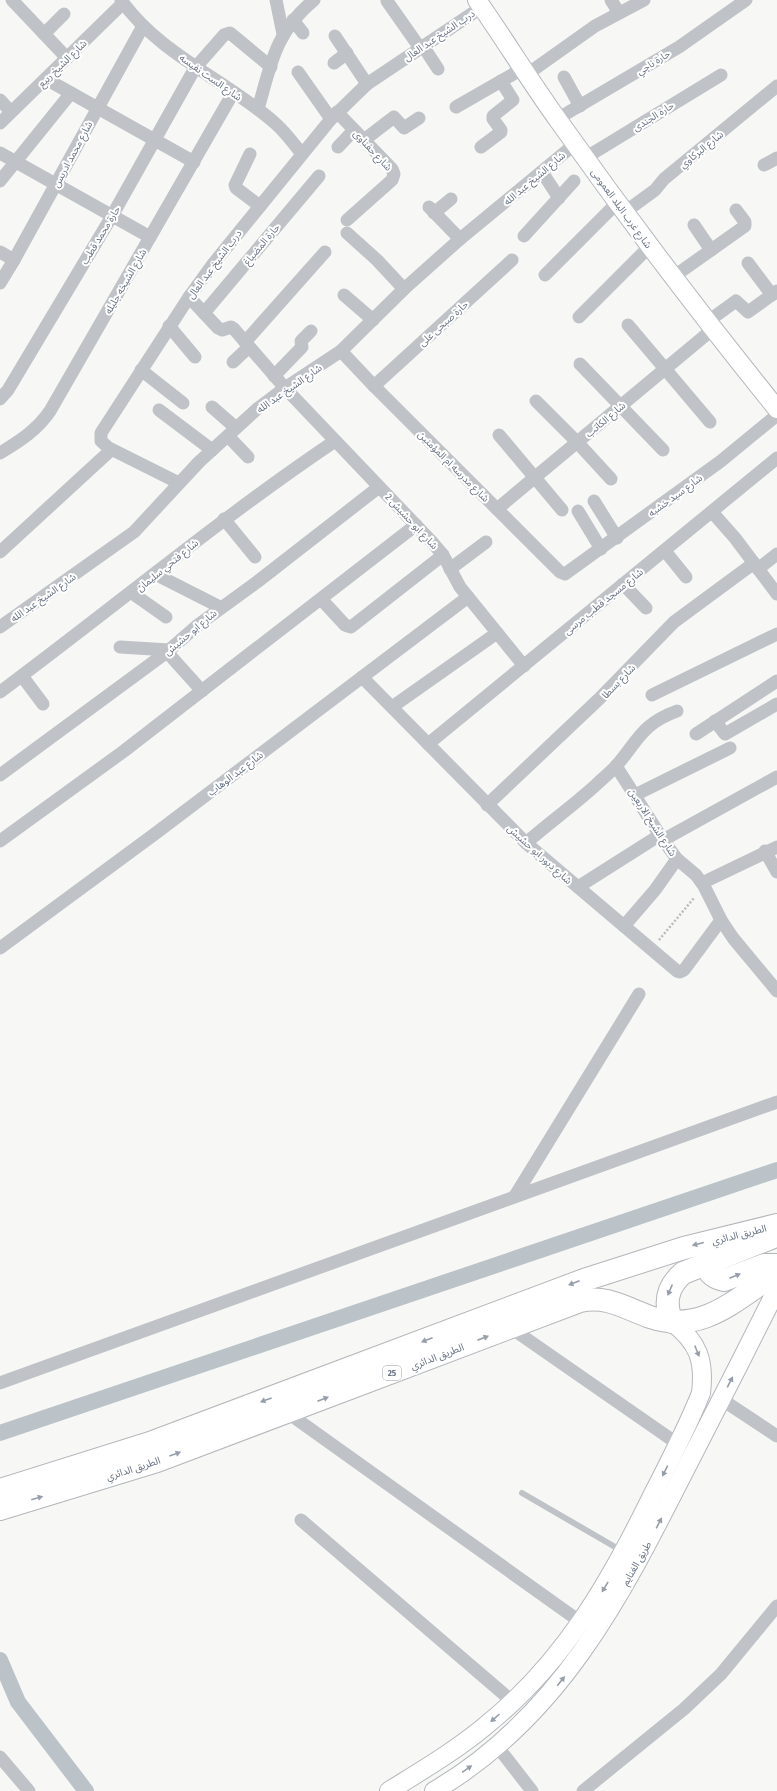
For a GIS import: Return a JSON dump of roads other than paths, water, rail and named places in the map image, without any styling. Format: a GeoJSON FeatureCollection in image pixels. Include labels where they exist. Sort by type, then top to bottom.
{"type":"FeatureCollection","features":[{"type":"Feature","properties":{"kind":"highway","name":"الطريق الدائري"},"geometry":{"type":"LineString","coordinates":[[0,1490],[150,1443],[584,1280],[684,1248],[777,1225]]}},
{"type":"Feature","properties":{"kind":"highway"},"geometry":{"type":"LineString","coordinates":[[672,1322],[667,1304],[671,1287],[683,1273],[777,1234]]}},
{"type":"Feature","properties":{"kind":"highway"},"geometry":{"type":"LineString","coordinates":[[705,1263],[710,1273],[719,1279],[724,1280],[756,1267],[777,1264]]}},
{"type":"Feature","properties":{"kind":"highway","name":"الطريق الدائري"},"geometry":{"type":"LineString","coordinates":[[0,1509],[157,1461],[288,1413],[580,1301],[597,1299],[615,1302],[649,1317],[672,1322],[686,1321],[714,1313],[738,1301],[777,1273]]}},
{"type":"Feature","properties":{"kind":"main road","name":"شارع غرب البلد العمومى"},"geometry":{"type":"LineString","coordinates":[[480,2],[524,72],[580,151],[710,326],[777,409]]}},
{"type":"Feature","properties":{"kind":"main road","name":"طريق الغنايم"},"geometry":{"type":"LineString","coordinates":[[434,1791],[468,1769],[525,1721],[551,1694],[596,1633],[657,1527],[777,1289]]}},
{"type":"Feature","properties":{"kind":"main road","name":"طريق الغنايم"},"geometry":{"type":"LineString","coordinates":[[389,1791],[455,1749],[485,1727],[513,1702],[537,1677],[582,1623],[625,1553],[701,1393],[703,1377],[701,1360],[695,1345],[685,1332],[672,1322]]}},
{"type":"Feature","properties":{"kind":"street"},"geometry":{"type":"LineString","coordinates":[[12,0],[67,58]]}},
{"type":"Feature","properties":{"kind":"street"},"geometry":{"type":"LineString","coordinates":[[276,0],[283,34]]}},
{"type":"Feature","properties":{"kind":"street"},"geometry":{"type":"LineString","coordinates":[[258,109],[270,66],[283,34],[293,20],[314,0]]}},
{"type":"Feature","properties":{"kind":"street"},"geometry":{"type":"LineString","coordinates":[[610,0],[618,13]]}},
{"type":"Feature","properties":{"kind":"street"},"geometry":{"type":"LineString","coordinates":[[456,106],[500,81],[524,72],[595,26],[644,0]]}},
{"type":"Feature","properties":{"kind":"street","name":"حارة ناجي"},"geometry":{"type":"LineString","coordinates":[[557,119],[679,47],[746,0]]}},
{"type":"Feature","properties":{"kind":"street","name":"شارع الشيخ ربيع"},"geometry":{"type":"LineString","coordinates":[[0,123],[67,58],[96,20],[122,1]]}},
{"type":"Feature","properties":{"kind":"street","name":"شارع الست نفيسه"},"geometry":{"type":"LineString","coordinates":[[122,1],[143,26],[195,68],[258,109],[278,125],[302,154]]}},
{"type":"Feature","properties":{"kind":"street"},"geometry":{"type":"LineString","coordinates":[[387,1],[438,69]]}},
{"type":"Feature","properties":{"kind":"street","name":"درب الشيخ عبد العال"},"geometry":{"type":"LineString","coordinates":[[111,449],[101,441],[100,435],[169,326],[189,297],[260,206],[334,115],[367,84],[421,47],[480,2]]}},
{"type":"Feature","properties":{"kind":"street"},"geometry":{"type":"LineString","coordinates":[[44,34],[64,14]]}},
{"type":"Feature","properties":{"kind":"street"},"geometry":{"type":"LineString","coordinates":[[293,20],[303,33]]}},
{"type":"Feature","properties":{"kind":"street","name":"شارع محمد ادريس"},"geometry":{"type":"LineString","coordinates":[[0,283],[143,26]]}},
{"type":"Feature","properties":{"kind":"street","name":"حارة محمد قطب"},"geometry":{"type":"LineString","coordinates":[[0,399],[8,390],[112,216],[195,68],[224,35],[230,33],[270,66]]}},
{"type":"Feature","properties":{"kind":"street"},"geometry":{"type":"LineString","coordinates":[[335,36],[367,84]]}},
{"type":"Feature","properties":{"kind":"street"},"geometry":{"type":"LineString","coordinates":[[334,63],[346,54]]}},
{"type":"Feature","properties":{"kind":"street","name":"شارع حفناوى"},"geometry":{"type":"LineString","coordinates":[[298,72],[334,115],[354,130],[392,169],[394,176],[392,180],[347,227],[404,289]]}},
{"type":"Feature","properties":{"kind":"street","name":"حارة الجندى"},"geometry":{"type":"LineString","coordinates":[[580,151],[721,75]]}},
{"type":"Feature","properties":{"kind":"street"},"geometry":{"type":"LineString","coordinates":[[564,77],[580,106]]}},
{"type":"Feature","properties":{"kind":"street"},"geometry":{"type":"LineString","coordinates":[[46,79],[194,162]]}},
{"type":"Feature","properties":{"kind":"street"},"geometry":{"type":"LineString","coordinates":[[481,147],[501,130],[493,119],[493,116],[513,100],[500,81]]}},
{"type":"Feature","properties":{"kind":"street","name":"شارع البركاوي"},"geometry":{"type":"LineString","coordinates":[[545,275],[621,207],[655,190],[664,179],[777,86]]}},
{"type":"Feature","properties":{"kind":"street"},"geometry":{"type":"LineString","coordinates":[[0,181],[71,93]]}},
{"type":"Feature","properties":{"kind":"street","name":"شارع الشيخه جليله"},"geometry":{"type":"LineString","coordinates":[[0,453],[26,438],[47,416],[233,93]]}},
{"type":"Feature","properties":{"kind":"street"},"geometry":{"type":"LineString","coordinates":[[0,100],[11,112]]}},
{"type":"Feature","properties":{"kind":"street"},"geometry":{"type":"LineString","coordinates":[[364,140],[394,117],[404,128],[419,118]]}},
{"type":"Feature","properties":{"kind":"street"},"geometry":{"type":"LineString","coordinates":[[338,147],[354,130]]}},
{"type":"Feature","properties":{"kind":"street","name":"شارع الشيخ عبد الله"},"geometry":{"type":"LineString","coordinates":[[0,627],[134,532],[212,450],[257,409],[285,388],[341,351],[404,289],[542,172],[580,151]]}},
{"type":"Feature","properties":{"kind":"street"},"geometry":{"type":"LineString","coordinates":[[0,153],[150,237]]}},
{"type":"Feature","properties":{"kind":"street"},"geometry":{"type":"LineString","coordinates":[[250,154],[235,185],[236,188],[260,206]]}},
{"type":"Feature","properties":{"kind":"street"},"geometry":{"type":"LineString","coordinates":[[764,165],[777,158]]}},
{"type":"Feature","properties":{"kind":"street"},"geometry":{"type":"LineString","coordinates":[[542,172],[559,198]]}},
{"type":"Feature","properties":{"kind":"street","name":"حارة المضباغ"},"geometry":{"type":"LineString","coordinates":[[204,313],[319,176]]}},
{"type":"Feature","properties":{"kind":"street"},"geometry":{"type":"LineString","coordinates":[[524,236],[574,181]]}},
{"type":"Feature","properties":{"kind":"street"},"geometry":{"type":"LineString","coordinates":[[451,198],[432,210],[460,240]]}},
{"type":"Feature","properties":{"kind":"street"},"geometry":{"type":"LineString","coordinates":[[673,277],[745,225],[745,222],[736,210]]}},
{"type":"Feature","properties":{"kind":"street"},"geometry":{"type":"LineString","coordinates":[[694,225],[711,250]]}},
{"type":"Feature","properties":{"kind":"street"},"geometry":{"type":"LineString","coordinates":[[579,317],[650,246]]}},
{"type":"Feature","properties":{"kind":"street"},"geometry":{"type":"LineString","coordinates":[[0,252],[14,260]]}},
{"type":"Feature","properties":{"kind":"street"},"geometry":{"type":"LineString","coordinates":[[234,362],[247,344],[325,252]]}},
{"type":"Feature","properties":{"kind":"street","name":"حارة صبحى على"},"geometry":{"type":"LineString","coordinates":[[374,386],[512,260]]}},
{"type":"Feature","properties":{"kind":"street"},"geometry":{"type":"LineString","coordinates":[[748,263],[774,293]]}},
{"type":"Feature","properties":{"kind":"street","name":"شارع الكاتب"},"geometry":{"type":"LineString","coordinates":[[497,509],[666,369],[736,301],[748,312],[774,293]]}},
{"type":"Feature","properties":{"kind":"street"},"geometry":{"type":"LineString","coordinates":[[344,295],[373,320]]}},
{"type":"Feature","properties":{"kind":"street"},"geometry":{"type":"LineString","coordinates":[[189,297],[204,313]]}},
{"type":"Feature","properties":{"kind":"street","name":"شارع ابو حشيش 2"},"geometry":{"type":"LineString","coordinates":[[204,313],[219,329],[233,328],[285,388],[443,555],[455,581],[524,666]]}},
{"type":"Feature","properties":{"kind":"street"},"geometry":{"type":"LineString","coordinates":[[628,325],[710,422]]}},
{"type":"Feature","properties":{"kind":"street"},"geometry":{"type":"LineString","coordinates":[[169,326],[195,357]]}},
{"type":"Feature","properties":{"kind":"street"},"geometry":{"type":"LineString","coordinates":[[274,376],[302,346],[301,341],[305,332]]}},
{"type":"Feature","properties":{"kind":"street","name":"شارع مدرسه ام المؤمنين"},"geometry":{"type":"LineString","coordinates":[[341,351],[560,572],[565,574],[570,572]]}},
{"type":"Feature","properties":{"kind":"street"},"geometry":{"type":"LineString","coordinates":[[580,364],[663,450]]}},
{"type":"Feature","properties":{"kind":"street"},"geometry":{"type":"LineString","coordinates":[[141,370],[183,403]]}},
{"type":"Feature","properties":{"kind":"street"},"geometry":{"type":"LineString","coordinates":[[536,401],[611,479]]}},
{"type":"Feature","properties":{"kind":"street"},"geometry":{"type":"LineString","coordinates":[[212,407],[232,432],[248,457]]}},
{"type":"Feature","properties":{"kind":"street"},"geometry":{"type":"LineString","coordinates":[[159,410],[212,450]]}},
{"type":"Feature","properties":{"kind":"street","name":"شارع سيد خشبه"},"geometry":{"type":"LineString","coordinates":[[570,572],[721,461],[777,415]]}},
{"type":"Feature","properties":{"kind":"street"},"geometry":{"type":"LineString","coordinates":[[499,434],[562,510]]}},
{"type":"Feature","properties":{"kind":"street","name":"شارع فتحي سليمان"},"geometry":{"type":"LineString","coordinates":[[0,692],[132,593],[224,519],[279,478],[335,440]]}},
{"type":"Feature","properties":{"kind":"street"},"geometry":{"type":"LineString","coordinates":[[0,552],[111,449],[179,483]]}},
{"type":"Feature","properties":{"kind":"street","name":"شارع مسجد قطب مرسى"},"geometry":{"type":"LineString","coordinates":[[428,744],[777,458]]}},
{"type":"Feature","properties":{"kind":"street","name":"شارع ابو حشيش"},"geometry":{"type":"LineString","coordinates":[[0,775],[168,651],[220,607],[257,582],[379,486]]}},
{"type":"Feature","properties":{"kind":"street"},"geometry":{"type":"LineString","coordinates":[[594,501],[617,538]]}},
{"type":"Feature","properties":{"kind":"street"},"geometry":{"type":"LineString","coordinates":[[578,511],[602,549]]}},
{"type":"Feature","properties":{"kind":"street"},"geometry":{"type":"LineString","coordinates":[[712,512],[735,538],[777,594]]}},
{"type":"Feature","properties":{"kind":"street"},"geometry":{"type":"LineString","coordinates":[[224,519],[255,557]]}},
{"type":"Feature","properties":{"kind":"street"},"geometry":{"type":"LineString","coordinates":[[0,841],[124,752],[416,526]]}},
{"type":"Feature","properties":{"kind":"street"},"geometry":{"type":"LineString","coordinates":[[450,570],[486,542]]}},
{"type":"Feature","properties":{"kind":"street"},"geometry":{"type":"LineString","coordinates":[[665,551],[686,576]]}},
{"type":"Feature","properties":{"kind":"street","name":"شارع بسطا"},"geometry":{"type":"LineString","coordinates":[[487,805],[599,699],[674,622],[756,566],[777,554]]}},
{"type":"Feature","properties":{"kind":"street"},"geometry":{"type":"LineString","coordinates":[[321,599],[344,624],[351,627],[443,555]]}},
{"type":"Feature","properties":{"kind":"street"},"geometry":{"type":"LineString","coordinates":[[155,574],[220,607]]}},
{"type":"Feature","properties":{"kind":"street"},"geometry":{"type":"LineString","coordinates":[[623,584],[646,608]]}},
{"type":"Feature","properties":{"kind":"street"},"geometry":{"type":"LineString","coordinates":[[132,593],[166,617]]}},
{"type":"Feature","properties":{"kind":"street","name":"شارع عبد الوهاب"},"geometry":{"type":"LineString","coordinates":[[0,948],[468,597]]}},
{"type":"Feature","properties":{"kind":"street"},"geometry":{"type":"LineString","coordinates":[[392,708],[497,633]]}},
{"type":"Feature","properties":{"kind":"street"},"geometry":{"type":"LineString","coordinates":[[652,695],[777,634]]}},
{"type":"Feature","properties":{"kind":"street"},"geometry":{"type":"LineString","coordinates":[[120,647],[168,651],[202,691]]}},
{"type":"Feature","properties":{"kind":"street"},"geometry":{"type":"LineString","coordinates":[[22,676],[44,704]]}},
{"type":"Feature","properties":{"kind":"street","name":"شارع دبور ابو حشيش"},"geometry":{"type":"LineString","coordinates":[[362,677],[526,844],[676,971],[680,972],[721,920]]}},
{"type":"Feature","properties":{"kind":"street"},"geometry":{"type":"LineString","coordinates":[[696,734],[777,681]]}},
{"type":"Feature","properties":{"kind":"street"},"geometry":{"type":"LineString","coordinates":[[715,721],[725,734],[777,704]]}},
{"type":"Feature","properties":{"kind":"street"},"geometry":{"type":"LineString","coordinates":[[526,844],[543,828],[578,802],[616,766],[644,730],[662,716],[677,711]]}},
{"type":"Feature","properties":{"kind":"street"},"geometry":{"type":"LineString","coordinates":[[635,795],[730,748]]}},
{"type":"Feature","properties":{"kind":"street","name":"شارع الشيخ الاربعين"},"geometry":{"type":"LineString","coordinates":[[616,766],[661,838],[676,859],[696,875],[703,884],[721,920],[746,956],[777,991]]}},
{"type":"Feature","properties":{"kind":"street"},"geometry":{"type":"LineString","coordinates":[[578,887],[661,838],[777,778]]}},
{"type":"Feature","properties":{"kind":"street"},"geometry":{"type":"LineString","coordinates":[[703,884],[771,849],[777,872]]}},
{"type":"Feature","properties":{"kind":"street"},"geometry":{"type":"LineString","coordinates":[[624,926],[655,890],[676,859]]}},
{"type":"Feature","properties":{"kind":"street"},"geometry":{"type":"LineString","coordinates":[[515,1196],[638,994]]}},
{"type":"Feature","properties":{"kind":"street"},"geometry":{"type":"LineString","coordinates":[[0,1383],[777,1102]]}},
{"type":"Feature","properties":{"kind":"street"},"geometry":{"type":"LineString","coordinates":[[511,1328],[678,1444]]}},
{"type":"Feature","properties":{"kind":"street"},"geometry":{"type":"LineString","coordinates":[[721,1399],[777,1436]]}},
{"type":"Feature","properties":{"kind":"street"},"geometry":{"type":"LineString","coordinates":[[288,1413],[582,1623]]}},
{"type":"Feature","properties":{"kind":"street"},"geometry":{"type":"LineString","coordinates":[[301,1520],[513,1702]]}},
{"type":"Feature","properties":{"kind":"street"},"geometry":{"type":"LineString","coordinates":[[593,1788],[684,1709],[721,1674],[777,1606]]}},
{"type":"Feature","properties":{"kind":"street"},"geometry":{"type":"LineString","coordinates":[[497,1746],[532,1791]]}},
{"type":"Feature","properties":{"kind":"street"},"geometry":{"type":"LineString","coordinates":[[0,1757],[29,1791]]}},
{"type":"Feature","properties":{"kind":"lane"},"geometry":{"type":"LineString","coordinates":[[522,1493],[625,1553]]}},
{"type":"Feature","properties":{"kind":"waterway"},"geometry":{"type":"LineString","coordinates":[[0,1433],[777,1170]]}},
{"type":"Feature","properties":{"kind":"waterway"},"geometry":{"type":"LineString","coordinates":[[0,1660],[18,1702],[86,1791]]}}]}
